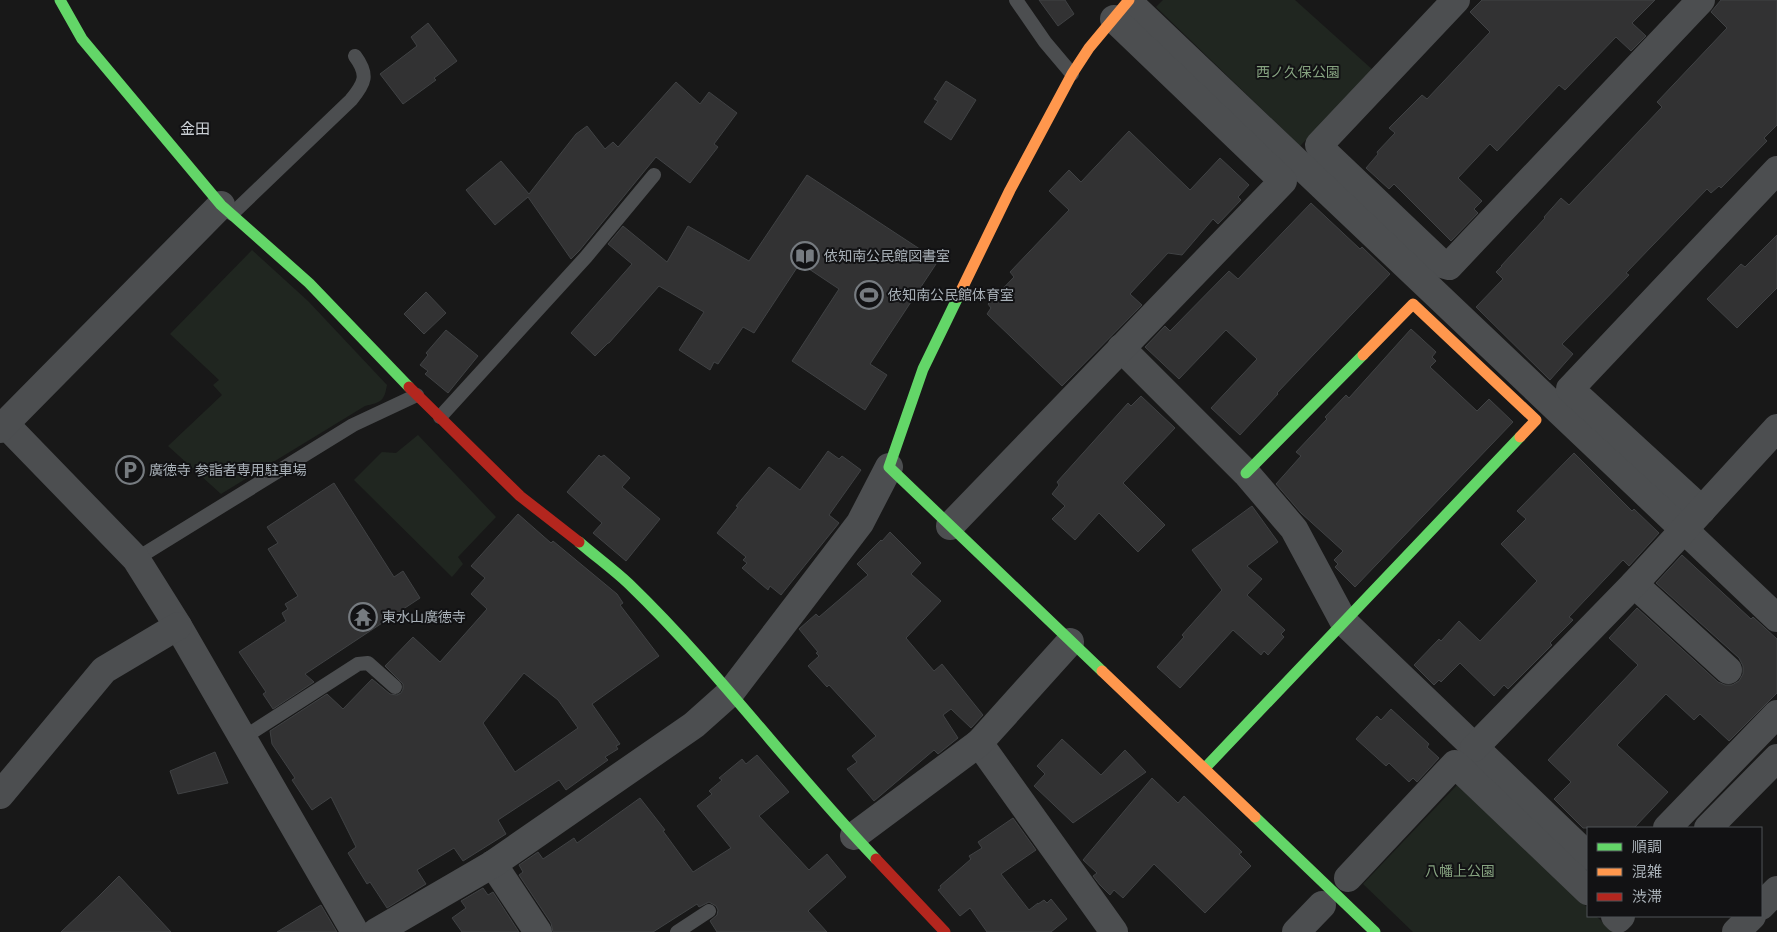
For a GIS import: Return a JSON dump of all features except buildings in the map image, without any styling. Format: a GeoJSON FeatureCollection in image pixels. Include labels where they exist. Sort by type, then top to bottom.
{"type":"FeatureCollection","features":[{"type":"Feature","properties":{"kind":"street"},"geometry":{"type":"LineString","coordinates":[[60,0],[82,39],[226,210],[309,283],[417,395],[520,496],[560,526],[628,583],[731,692],[854,836],[945,932]]}},
{"type":"Feature","properties":{"kind":"street"},"geometry":{"type":"LineString","coordinates":[[1456,0],[1319,145],[1322,150],[1442,264],[1449,266],[1701,0]]}},
{"type":"Feature","properties":{"kind":"street"},"geometry":{"type":"LineString","coordinates":[[376,932],[493,864],[694,725],[731,692],[860,523],[889,467],[923,369],[1010,190],[1072,74],[1089,48],[1127,10]]}},
{"type":"Feature","properties":{"kind":"street"},"geometry":{"type":"LineString","coordinates":[[950,526],[1283,181],[1127,10]]}},
{"type":"Feature","properties":{"kind":"street"},"geometry":{"type":"LineString","coordinates":[[1127,10],[1777,618]]}},
{"type":"Feature","properties":{"kind":"street"},"geometry":{"type":"LineString","coordinates":[[1702,510],[1570,389],[1777,170]]}},
{"type":"Feature","properties":{"kind":"street"},"geometry":{"type":"LineString","coordinates":[[226,210],[3,427],[136,559],[178,626],[356,932]]}},
{"type":"Feature","properties":{"kind":"street"},"geometry":{"type":"LineString","coordinates":[[1205,768],[1536,420],[1413,304],[1246,473]]}},
{"type":"Feature","properties":{"kind":"street"},"geometry":{"type":"LineString","coordinates":[[1121,348],[1246,473],[1294,529],[1344,622],[1587,855]]}},
{"type":"Feature","properties":{"kind":"street"},"geometry":{"type":"LineString","coordinates":[[1474,748],[1634,584],[1777,428]]}},
{"type":"Feature","properties":{"kind":"street"},"geometry":{"type":"LineString","coordinates":[[889,467],[1375,932]]}},
{"type":"Feature","properties":{"kind":"street"},"geometry":{"type":"LineString","coordinates":[[1634,584],[1728,670]]}},
{"type":"Feature","properties":{"kind":"street"},"geometry":{"type":"LineString","coordinates":[[0,794],[104,670],[178,626]]}},
{"type":"Feature","properties":{"kind":"street"},"geometry":{"type":"LineString","coordinates":[[854,836],[979,743],[1070,642]]}},
{"type":"Feature","properties":{"kind":"street"},"geometry":{"type":"LineString","coordinates":[[1668,827],[1777,714]]}},
{"type":"Feature","properties":{"kind":"street"},"geometry":{"type":"LineString","coordinates":[[979,743],[1114,932]]}},
{"type":"Feature","properties":{"kind":"street"},"geometry":{"type":"LineString","coordinates":[[1709,827],[1777,758]]}},
{"type":"Feature","properties":{"kind":"street"},"geometry":{"type":"LineString","coordinates":[[1348,878],[1455,764],[1587,889]]}},
{"type":"Feature","properties":{"kind":"street"},"geometry":{"type":"LineString","coordinates":[[493,864],[538,932]]}},
{"type":"Feature","properties":{"kind":"street"},"geometry":{"type":"LineString","coordinates":[[1762,905],[1777,890]]}},
{"type":"Feature","properties":{"kind":"street"},"geometry":{"type":"LineString","coordinates":[[1296,932],[1322,905]]}},
{"type":"Feature","properties":{"kind":"street"},"geometry":{"type":"LineString","coordinates":[[1736,932],[1751,917]]}},
{"type":"Feature","properties":{"kind":"lane"},"geometry":{"type":"LineString","coordinates":[[1016,0],[1072,74]]}},
{"type":"Feature","properties":{"kind":"lane"},"geometry":{"type":"LineString","coordinates":[[226,210],[351,100],[360,89],[364,79],[364,70],[355,56]]}},
{"type":"Feature","properties":{"kind":"lane"},"geometry":{"type":"LineString","coordinates":[[440,417],[586,257],[654,175]]}},
{"type":"Feature","properties":{"kind":"lane"},"geometry":{"type":"LineString","coordinates":[[136,559],[353,425],[417,395]]}},
{"type":"Feature","properties":{"kind":"lane"},"geometry":{"type":"LineString","coordinates":[[242,738],[358,664],[368,663],[395,687]]}},
{"type":"Feature","properties":{"kind":"lane"},"geometry":{"type":"LineString","coordinates":[[677,932],[709,911]]}},
{"type":"Feature","properties":{"kind":"green space","name":"西ノ久保公園"},"geometry":{"type":"Polygon","coordinates":[[[1163,0],[1295,0],[1374,71],[1300,146],[1156,7],[1163,0]]]}},
{"type":"Feature","properties":{"kind":"green space"},"geometry":{"type":"Polygon","coordinates":[[[252,250],[308,301],[387,385],[385,395],[381,400],[365,406],[221,494],[168,446],[222,395],[213,385],[219,380],[170,334],[252,250]]]}},
{"type":"Feature","properties":{"kind":"green space"},"geometry":{"type":"Polygon","coordinates":[[[418,435],[496,517],[458,557],[463,564],[452,577],[354,480],[382,452],[396,453],[418,435]]]}},
{"type":"Feature","properties":{"kind":"green space","name":"八幡上公園"},"geometry":{"type":"Polygon","coordinates":[[[1457,785],[1587,907],[1587,917],[1597,917],[1613,932],[1413,932],[1363,884],[1457,785]]]}},
{"type":"Feature","properties":{"kind":"traffic: fast"},"geometry":{"type":"LineString","coordinates":[[60,0],[82,39],[221,205],[309,283],[409,387]]}},
{"type":"Feature","properties":{"kind":"traffic: fast"},"geometry":{"type":"LineString","coordinates":[[958,297],[923,369],[889,467],[1102,671]]}},
{"type":"Feature","properties":{"kind":"traffic: fast"},"geometry":{"type":"LineString","coordinates":[[1246,473],[1363,355]]}},
{"type":"Feature","properties":{"kind":"traffic: fast"},"geometry":{"type":"LineString","coordinates":[[1205,768],[1520,437]]}},
{"type":"Feature","properties":{"kind":"traffic: fast"},"geometry":{"type":"LineString","coordinates":[[579,542],[623,578],[662,617],[876,859]]}},
{"type":"Feature","properties":{"kind":"traffic: fast"},"geometry":{"type":"LineString","coordinates":[[1255,817],[1375,932]]}},
{"type":"Feature","properties":{"kind":"traffic: slow"},"geometry":{"type":"LineString","coordinates":[[958,297],[1010,190],[1072,74],[1089,48],[1129,0]]}},
{"type":"Feature","properties":{"kind":"traffic: slow"},"geometry":{"type":"LineString","coordinates":[[1363,355],[1413,304],[1536,420],[1520,437]]}},
{"type":"Feature","properties":{"kind":"traffic: slow"},"geometry":{"type":"LineString","coordinates":[[1102,671],[1255,817]]}},
{"type":"Feature","properties":{"kind":"traffic: jam"},"geometry":{"type":"LineString","coordinates":[[409,387],[520,496],[579,542]]}},
{"type":"Feature","properties":{"kind":"traffic: jam"},"geometry":{"type":"LineString","coordinates":[[876,859],[945,932]]}},
{"type":"Feature","properties":{"kind":"place","name":"依知南公民館図書室"},"geometry":{"type":"Point","coordinates":[805,256]}},
{"type":"Feature","properties":{"kind":"place","name":"依知南公民館体育室"},"geometry":{"type":"Point","coordinates":[869,295]}},
{"type":"Feature","properties":{"kind":"place","name":"廣徳寺 参詣者専用駐車場"},"geometry":{"type":"Point","coordinates":[130,470]}},
{"type":"Feature","properties":{"kind":"place","name":"東水山廣徳寺"},"geometry":{"type":"Point","coordinates":[363,617]}},
{"type":"Feature","properties":{"kind":"district","name":"金田"},"geometry":{"type":"Point","coordinates":[195,128]}}]}
